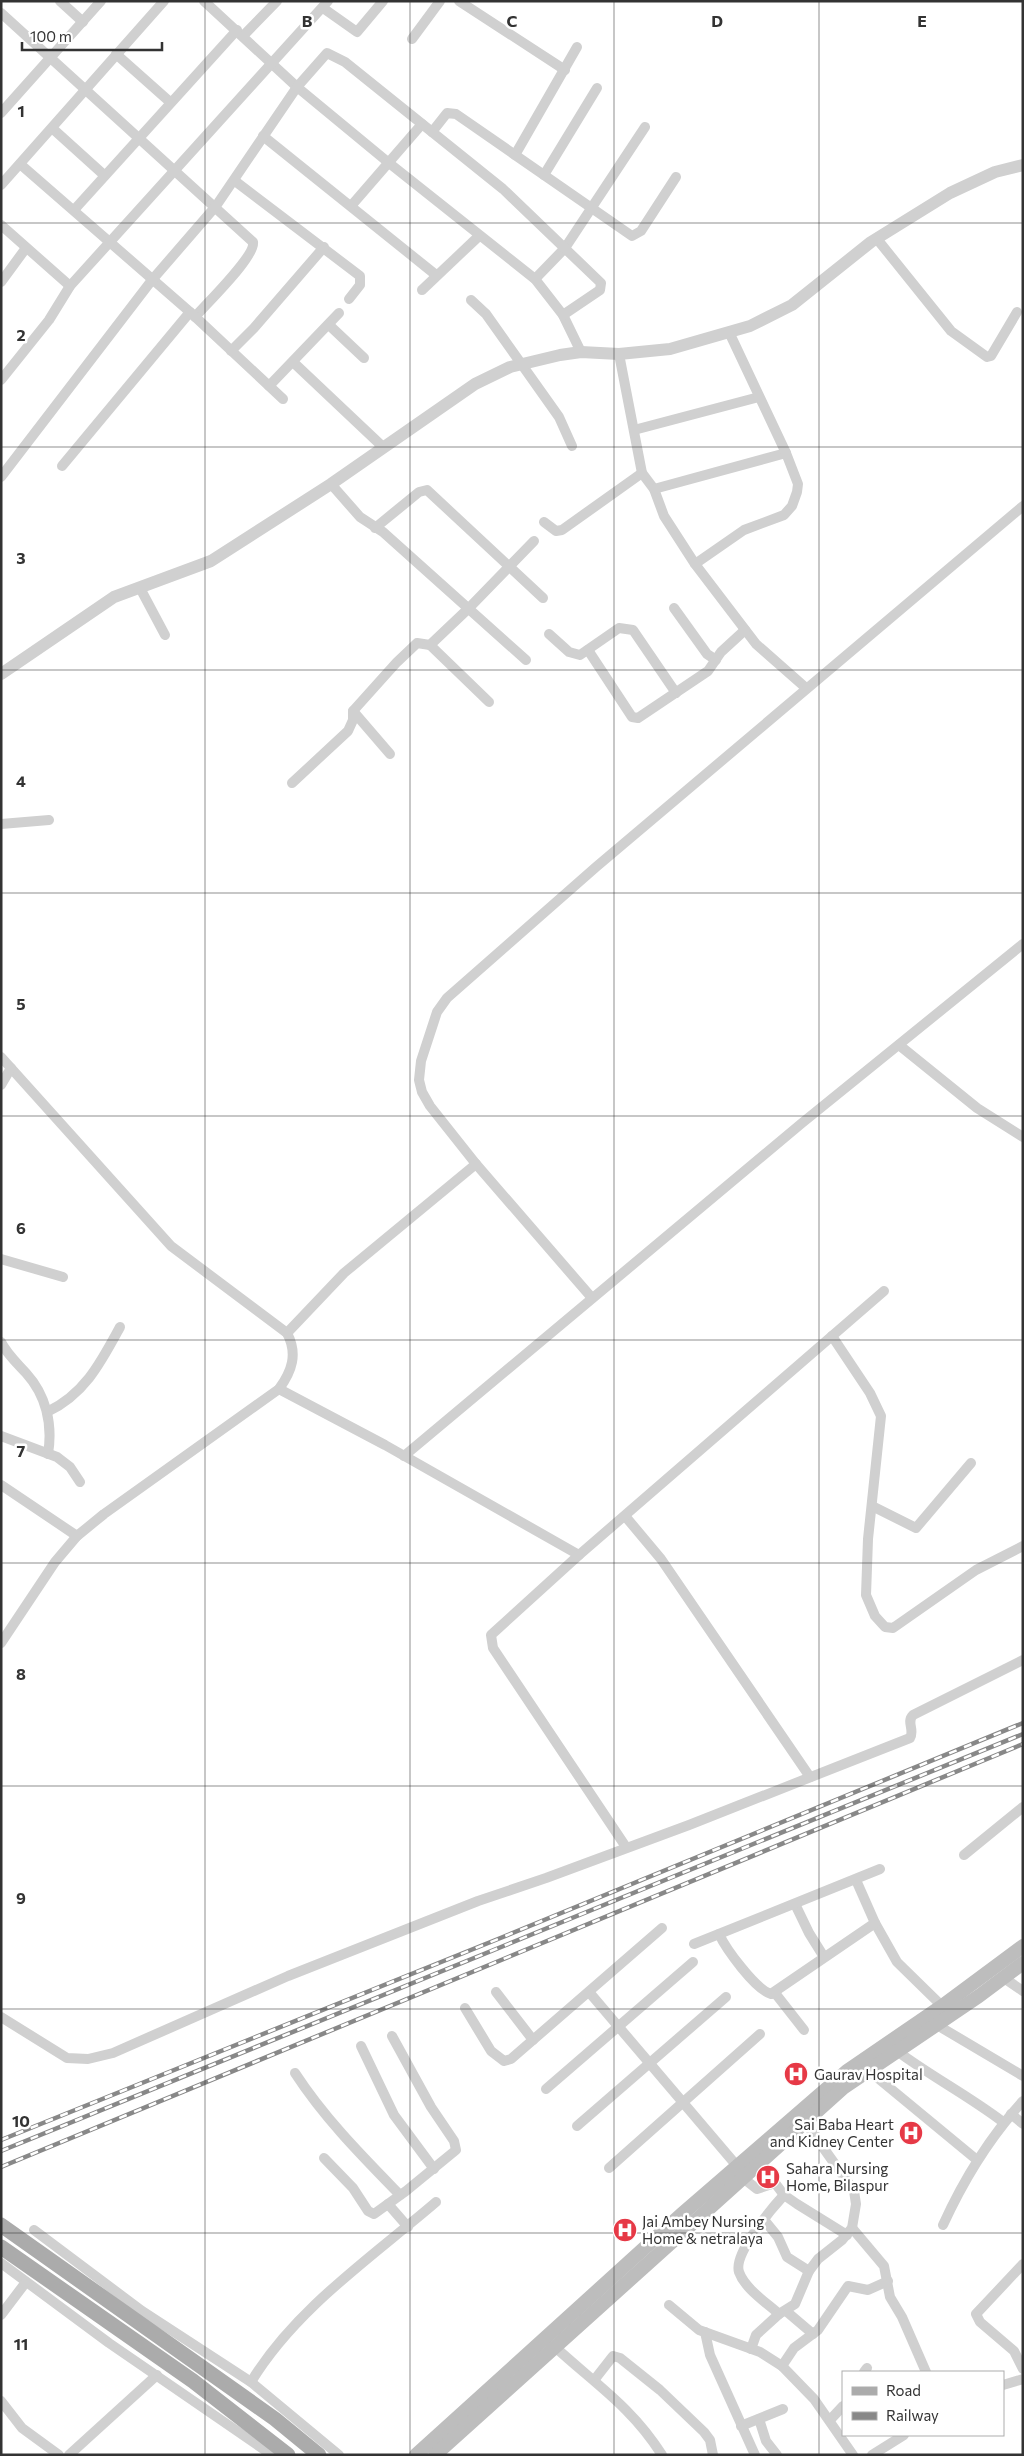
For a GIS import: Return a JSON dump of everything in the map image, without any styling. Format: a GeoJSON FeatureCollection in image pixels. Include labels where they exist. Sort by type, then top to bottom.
{"type":"FeatureCollection","features":[{"type":"Feature","properties":{"kind":"main road"},"geometry":{"type":"LineString","coordinates":[[435,2455],[847,2071],[942,2006],[1023,1946]]}},
{"type":"Feature","properties":{"kind":"main road"},"geometry":{"type":"LineString","coordinates":[[752,2161],[806,2122],[843,2088],[1023,1964]]}},
{"type":"Feature","properties":{"kind":"main road"},"geometry":{"type":"LineString","coordinates":[[416,2455],[740,2172]]}},
{"type":"Feature","properties":{"kind":"main road"},"geometry":{"type":"LineString","coordinates":[[1,2225],[275,2419],[319,2455]]}},
{"type":"Feature","properties":{"kind":"main road"},"geometry":{"type":"LineString","coordinates":[[1,2247],[193,2381],[288,2455]]}},
{"type":"Feature","properties":{"kind":"street"},"geometry":{"type":"LineString","coordinates":[[60,1],[83,22]]}},
{"type":"Feature","properties":{"kind":"street"},"geometry":{"type":"LineString","coordinates":[[1,113],[101,1]]}},
{"type":"Feature","properties":{"kind":"street"},"geometry":{"type":"LineString","coordinates":[[1,185],[164,1]]}},
{"type":"Feature","properties":{"kind":"street"},"geometry":{"type":"LineString","coordinates":[[204,1],[297,87],[389,164],[535,279],[562,315],[581,352]]}},
{"type":"Feature","properties":{"kind":"street"},"geometry":{"type":"LineString","coordinates":[[74,210],[170,102],[240,33],[277,1]]}},
{"type":"Feature","properties":{"kind":"street"},"geometry":{"type":"LineString","coordinates":[[1,380],[48,320],[70,286],[326,4],[357,32],[383,1]]}},
{"type":"Feature","properties":{"kind":"street"},"geometry":{"type":"LineString","coordinates":[[412,39],[440,1]]}},
{"type":"Feature","properties":{"kind":"street"},"geometry":{"type":"LineString","coordinates":[[459,1],[565,70]]}},
{"type":"Feature","properties":{"kind":"street"},"geometry":{"type":"LineString","coordinates":[[1,13],[176,169],[252,240],[253,248],[192,315],[62,466]]}},
{"type":"Feature","properties":{"kind":"street"},"geometry":{"type":"LineString","coordinates":[[515,155],[577,47]]}},
{"type":"Feature","properties":{"kind":"street"},"geometry":{"type":"LineString","coordinates":[[1,477],[152,280],[216,206],[235,181],[297,87],[320,58],[330,53],[502,189],[601,283],[600,290],[562,315]]}},
{"type":"Feature","properties":{"kind":"street"},"geometry":{"type":"LineString","coordinates":[[116,54],[170,102]]}},
{"type":"Feature","properties":{"kind":"street"},"geometry":{"type":"LineString","coordinates":[[544,175],[597,88]]}},
{"type":"Feature","properties":{"kind":"street"},"geometry":{"type":"LineString","coordinates":[[432,132],[447,113],[451,112],[629,235],[636,235],[641,231],[676,177]]}},
{"type":"Feature","properties":{"kind":"street"},"geometry":{"type":"LineString","coordinates":[[351,206],[422,124]]}},
{"type":"Feature","properties":{"kind":"street"},"geometry":{"type":"LineString","coordinates":[[535,279],[565,248],[645,127]]}},
{"type":"Feature","properties":{"kind":"street"},"geometry":{"type":"LineString","coordinates":[[52,128],[104,175]]}},
{"type":"Feature","properties":{"kind":"street"},"geometry":{"type":"LineString","coordinates":[[263,136],[436,275]]}},
{"type":"Feature","properties":{"kind":"street"},"geometry":{"type":"LineString","coordinates":[[20,164],[192,315],[283,399]]}},
{"type":"Feature","properties":{"kind":"street"},"geometry":{"type":"LineString","coordinates":[[1,674],[114,597],[211,561],[331,484],[475,384],[522,364],[581,352],[619,354],[670,348],[750,326],[792,305],[877,239],[950,193],[995,172],[1023,165]]}},
{"type":"Feature","properties":{"kind":"street"},"geometry":{"type":"LineString","coordinates":[[235,181],[360,276],[360,285],[349,299]]}},
{"type":"Feature","properties":{"kind":"street"},"geometry":{"type":"LineString","coordinates":[[1,224],[70,286]]}},
{"type":"Feature","properties":{"kind":"street"},"geometry":{"type":"LineString","coordinates":[[422,290],[479,236]]}},
{"type":"Feature","properties":{"kind":"street"},"geometry":{"type":"LineString","coordinates":[[877,239],[951,331],[987,357],[991,356],[1017,312]]}},
{"type":"Feature","properties":{"kind":"street"},"geometry":{"type":"LineString","coordinates":[[232,351],[324,247]]}},
{"type":"Feature","properties":{"kind":"street"},"geometry":{"type":"LineString","coordinates":[[1,282],[26,248]]}},
{"type":"Feature","properties":{"kind":"street"},"geometry":{"type":"LineString","coordinates":[[471,300],[486,314],[559,417],[572,446]]}},
{"type":"Feature","properties":{"kind":"street"},"geometry":{"type":"LineString","coordinates":[[269,386],[339,313]]}},
{"type":"Feature","properties":{"kind":"street"},"geometry":{"type":"LineString","coordinates":[[329,324],[364,358]]}},
{"type":"Feature","properties":{"kind":"street"},"geometry":{"type":"LineString","coordinates":[[695,564],[744,530],[780,518],[795,501],[798,484],[786,453],[730,332]]}},
{"type":"Feature","properties":{"kind":"street"},"geometry":{"type":"LineString","coordinates":[[619,354],[642,473],[654,489],[664,516],[695,564],[756,644],[806,688]]}},
{"type":"Feature","properties":{"kind":"street"},"geometry":{"type":"LineString","coordinates":[[293,362],[382,447]]}},
{"type":"Feature","properties":{"kind":"street"},"geometry":{"type":"LineString","coordinates":[[634,430],[759,397]]}},
{"type":"Feature","properties":{"kind":"street"},"geometry":{"type":"LineString","coordinates":[[654,489],[786,453]]}},
{"type":"Feature","properties":{"kind":"street"},"geometry":{"type":"LineString","coordinates":[[544,522],[556,531],[562,530],[642,473]]}},
{"type":"Feature","properties":{"kind":"street"},"geometry":{"type":"LineString","coordinates":[[331,484],[360,517],[469,608],[526,660]]}},
{"type":"Feature","properties":{"kind":"street"},"geometry":{"type":"LineString","coordinates":[[375,528],[418,492],[427,490],[510,565],[543,598]]}},
{"type":"Feature","properties":{"kind":"street"},"geometry":{"type":"LineString","coordinates":[[592,1298],[476,1164],[430,1106],[422,1092],[419,1080],[421,1061],[431,1029],[447,998],[596,867],[1023,506]]}},
{"type":"Feature","properties":{"kind":"street"},"geometry":{"type":"LineString","coordinates":[[430,645],[534,541]]}},
{"type":"Feature","properties":{"kind":"street"},"geometry":{"type":"LineString","coordinates":[[140,588],[165,635]]}},
{"type":"Feature","properties":{"kind":"street"},"geometry":{"type":"LineString","coordinates":[[674,608],[707,654],[716,660]]}},
{"type":"Feature","properties":{"kind":"street"},"geometry":{"type":"LineString","coordinates":[[549,634],[575,655],[580,655],[618,628],[633,630],[676,693]]}},
{"type":"Feature","properties":{"kind":"street"},"geometry":{"type":"LineString","coordinates":[[588,650],[632,717],[640,718],[708,671],[721,652],[746,630]]}},
{"type":"Feature","properties":{"kind":"street"},"geometry":{"type":"LineString","coordinates":[[292,783],[348,731],[353,720],[353,711],[397,662],[417,643],[430,645],[489,702]]}},
{"type":"Feature","properties":{"kind":"street"},"geometry":{"type":"LineString","coordinates":[[353,711],[390,754]]}},
{"type":"Feature","properties":{"kind":"street"},"geometry":{"type":"LineString","coordinates":[[1,824],[49,820]]}},
{"type":"Feature","properties":{"kind":"street"},"geometry":{"type":"LineString","coordinates":[[404,1456],[592,1298],[1023,944]]}},
{"type":"Feature","properties":{"kind":"street"},"geometry":{"type":"LineString","coordinates":[[899,1045],[977,1108],[1023,1137]]}},
{"type":"Feature","properties":{"kind":"street"},"geometry":{"type":"LineString","coordinates":[[1,1057],[171,1246],[287,1334],[294,1352],[292,1367],[279,1389],[104,1514],[77,1536],[55,1562],[1,1643]]}},
{"type":"Feature","properties":{"kind":"street"},"geometry":{"type":"LineString","coordinates":[[1,1084],[11,1068]]}},
{"type":"Feature","properties":{"kind":"street"},"geometry":{"type":"LineString","coordinates":[[287,1334],[344,1273],[476,1164]]}},
{"type":"Feature","properties":{"kind":"street"},"geometry":{"type":"LineString","coordinates":[[1,1259],[63,1277]]}},
{"type":"Feature","properties":{"kind":"street"},"geometry":{"type":"LineString","coordinates":[[626,1846],[493,1648],[491,1641],[496,1629],[884,1291]]}},
{"type":"Feature","properties":{"kind":"street"},"geometry":{"type":"LineString","coordinates":[[47,1412],[73,1397],[90,1378],[120,1326]]}},
{"type":"Feature","properties":{"kind":"street"},"geometry":{"type":"LineString","coordinates":[[832,1336],[870,1393],[881,1416],[866,1594],[874,1616],[885,1627],[890,1628],[976,1570],[1023,1546]]}},
{"type":"Feature","properties":{"kind":"street"},"geometry":{"type":"LineString","coordinates":[[1,1342],[13,1360],[27,1374],[47,1412],[51,1434],[48,1454]]}},
{"type":"Feature","properties":{"kind":"street"},"geometry":{"type":"LineString","coordinates":[[279,1389],[404,1456],[579,1555]]}},
{"type":"Feature","properties":{"kind":"street"},"geometry":{"type":"LineString","coordinates":[[1,1436],[64,1461],[80,1482]]}},
{"type":"Feature","properties":{"kind":"street"},"geometry":{"type":"LineString","coordinates":[[872,1506],[916,1528],[971,1463]]}},
{"type":"Feature","properties":{"kind":"street"},"geometry":{"type":"LineString","coordinates":[[1,1485],[77,1536]]}},
{"type":"Feature","properties":{"kind":"street"},"geometry":{"type":"LineString","coordinates":[[625,1516],[661,1559],[810,1777]]}},
{"type":"Feature","properties":{"kind":"street"},"geometry":{"type":"LineString","coordinates":[[1,2017],[67,2058],[88,2059],[113,2053],[371,1943],[438,1918],[478,1900],[546,1878],[910,1738],[912,1732],[909,1722],[913,1715],[1023,1660]]}},
{"type":"Feature","properties":{"kind":"street"},"geometry":{"type":"LineString","coordinates":[[964,1855],[1023,1807]]}},
{"type":"Feature","properties":{"kind":"street"},"geometry":{"type":"LineString","coordinates":[[694,1944],[880,1869]]}},
{"type":"Feature","properties":{"kind":"street"},"geometry":{"type":"LineString","coordinates":[[856,1880],[875,1923],[897,1962],[942,2006]]}},
{"type":"Feature","properties":{"kind":"street"},"geometry":{"type":"LineString","coordinates":[[795,1904],[808,1933],[824,1957]]}},
{"type":"Feature","properties":{"kind":"street"},"geometry":{"type":"LineString","coordinates":[[719,1934],[729,1953],[762,1989],[771,1994],[875,1923]]}},
{"type":"Feature","properties":{"kind":"street"},"geometry":{"type":"LineString","coordinates":[[465,2008],[491,2051],[500,2060],[511,2059],[662,1928]]}},
{"type":"Feature","properties":{"kind":"street"},"geometry":{"type":"LineString","coordinates":[[546,2089],[693,1962]]}},
{"type":"Feature","properties":{"kind":"street"},"geometry":{"type":"LineString","coordinates":[[1004,1978],[1023,1991]]}},
{"type":"Feature","properties":{"kind":"street"},"geometry":{"type":"LineString","coordinates":[[496,1992],[533,2040]]}},
{"type":"Feature","properties":{"kind":"street"},"geometry":{"type":"LineString","coordinates":[[589,1992],[740,2172],[757,2189],[775,2183],[784,2195],[850,2231],[876,2254],[884,2266],[893,2304],[902,2317],[926,2371]]}},
{"type":"Feature","properties":{"kind":"street"},"geometry":{"type":"LineString","coordinates":[[775,1993],[804,2030]]}},
{"type":"Feature","properties":{"kind":"street"},"geometry":{"type":"LineString","coordinates":[[577,2126],[726,1997]]}},
{"type":"Feature","properties":{"kind":"street"},"geometry":{"type":"LineString","coordinates":[[937,2025],[1023,2076]]}},
{"type":"Feature","properties":{"kind":"street"},"geometry":{"type":"LineString","coordinates":[[608,2168],[760,2034]]}},
{"type":"Feature","properties":{"kind":"street"},"geometry":{"type":"LineString","coordinates":[[324,2158],[353,2188],[371,2214],[400,2196],[454,2153],[457,2146],[413,2077],[392,2036]]}},
{"type":"Feature","properties":{"kind":"street"},"geometry":{"type":"LineString","coordinates":[[362,2046],[394,2115],[434,2169]]}},
{"type":"Feature","properties":{"kind":"street"},"geometry":{"type":"LineString","coordinates":[[897,2051],[925,2071],[979,2104],[1003,2122]]}},
{"type":"Feature","properties":{"kind":"street"},"geometry":{"type":"LineString","coordinates":[[868,2070],[977,2160]]}},
{"type":"Feature","properties":{"kind":"street"},"geometry":{"type":"LineString","coordinates":[[296,2073],[311,2098],[400,2196]]}},
{"type":"Feature","properties":{"kind":"street"},"geometry":{"type":"LineString","coordinates":[[943,2225],[977,2160],[1003,2122],[1023,2101]]}},
{"type":"Feature","properties":{"kind":"street"},"geometry":{"type":"LineString","coordinates":[[1010,2114],[1023,2124]]}},
{"type":"Feature","properties":{"kind":"street"},"geometry":{"type":"LineString","coordinates":[[751,2349],[756,2335],[795,2304],[809,2271],[818,2259],[850,2231],[856,2204],[854,2191],[806,2122]]}},
{"type":"Feature","properties":{"kind":"street"},"geometry":{"type":"LineString","coordinates":[[784,2195],[742,2249],[738,2267],[746,2284],[813,2334]]}},
{"type":"Feature","properties":{"kind":"street"},"geometry":{"type":"LineString","coordinates":[[251,2382],[266,2358],[314,2308],[436,2202]]}},
{"type":"Feature","properties":{"kind":"street"},"geometry":{"type":"LineString","coordinates":[[388,2204],[408,2227]]}},
{"type":"Feature","properties":{"kind":"street"},"geometry":{"type":"LineString","coordinates":[[765,2221],[778,2237],[787,2257],[809,2271]]}},
{"type":"Feature","properties":{"kind":"street"},"geometry":{"type":"LineString","coordinates":[[34,2230],[142,2311],[251,2382],[339,2455]]}},
{"type":"Feature","properties":{"kind":"street"},"geometry":{"type":"LineString","coordinates":[[1,2264],[272,2455]]}},
{"type":"Feature","properties":{"kind":"street"},"geometry":{"type":"LineString","coordinates":[[1023,2264],[976,2314],[980,2322],[1014,2351],[1023,2369]]}},
{"type":"Feature","properties":{"kind":"street"},"geometry":{"type":"LineString","coordinates":[[782,2366],[794,2348],[820,2327],[824,2318],[848,2286],[868,2290],[888,2281]]}},
{"type":"Feature","properties":{"kind":"street"},"geometry":{"type":"LineString","coordinates":[[1,2316],[26,2282]]}},
{"type":"Feature","properties":{"kind":"street"},"geometry":{"type":"LineString","coordinates":[[669,2305],[694,2326],[705,2332],[751,2349],[782,2366],[814,2399],[853,2455]]}},
{"type":"Feature","properties":{"kind":"street"},"geometry":{"type":"LineString","coordinates":[[705,2332],[710,2355],[755,2455]]}},
{"type":"Feature","properties":{"kind":"street"},"geometry":{"type":"LineString","coordinates":[[554,2346],[576,2367],[594,2379],[642,2426],[662,2455]]}},
{"type":"Feature","properties":{"kind":"street"},"geometry":{"type":"LineString","coordinates":[[594,2379],[609,2359],[613,2356],[620,2358],[660,2390],[704,2432],[710,2440],[713,2455]]}},
{"type":"Feature","properties":{"kind":"street"},"geometry":{"type":"LineString","coordinates":[[69,2455],[157,2375]]}},
{"type":"Feature","properties":{"kind":"street"},"geometry":{"type":"LineString","coordinates":[[1004,2385],[1023,2379]]}},
{"type":"Feature","properties":{"kind":"street"},"geometry":{"type":"LineString","coordinates":[[1,2401],[22,2428],[59,2455]]}},
{"type":"Feature","properties":{"kind":"street"},"geometry":{"type":"LineString","coordinates":[[830,2420],[842,2407]]}},
{"type":"Feature","properties":{"kind":"street"},"geometry":{"type":"LineString","coordinates":[[741,2426],[782,2410]]}},
{"type":"Feature","properties":{"kind":"street"},"geometry":{"type":"LineString","coordinates":[[759,2419],[766,2440],[777,2455]]}},
{"type":"Feature","properties":{"kind":"street"},"geometry":{"type":"LineString","coordinates":[[872,2455],[902,2436]]}},
{"type":"Feature","properties":{"kind":"railway"},"geometry":{"type":"LineString","coordinates":[[1,2140],[498,1939],[1023,1723]]}},
{"type":"Feature","properties":{"kind":"railway"},"geometry":{"type":"LineString","coordinates":[[1,2151],[1023,1734]]}},
{"type":"Feature","properties":{"kind":"railway"},"geometry":{"type":"LineString","coordinates":[[1,2167],[1023,1744]]}},
{"type":"Feature","properties":{"kind":"place","name":"Gaurav Hospital"},"geometry":{"type":"Point","coordinates":[796,2074]}},
{"type":"Feature","properties":{"kind":"place","name":"Sai Baba Heart and Kidney Center"},"geometry":{"type":"Point","coordinates":[911,2133]}},
{"type":"Feature","properties":{"kind":"place","name":"Sahara Nursing Home, Bilaspur"},"geometry":{"type":"Point","coordinates":[768,2177]}},
{"type":"Feature","properties":{"kind":"place","name":"Jai Ambey Nursing Home & netralaya"},"geometry":{"type":"Point","coordinates":[625,2230]}}]}
